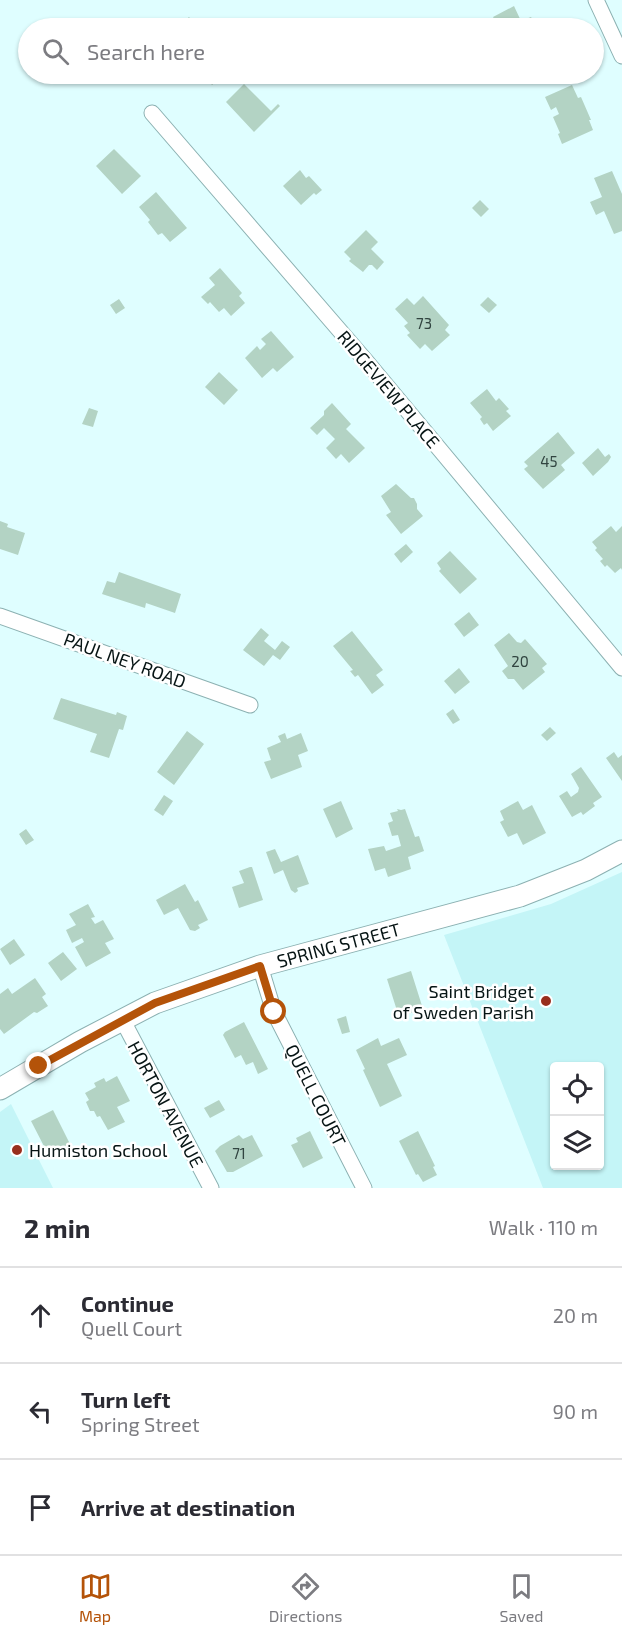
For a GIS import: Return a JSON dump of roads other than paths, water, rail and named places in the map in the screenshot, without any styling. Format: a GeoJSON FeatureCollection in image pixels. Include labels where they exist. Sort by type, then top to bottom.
{"type":"FeatureCollection","features":[{"type":"Feature","properties":{"kind":"street"},"geometry":{"type":"LineString","coordinates":[[596,0],[622,56]]}},
{"type":"Feature","properties":{"kind":"street","name":"RIDGEVIEW PLACE"},"geometry":{"type":"LineString","coordinates":[[152,113],[374,370],[622,668]]}},
{"type":"Feature","properties":{"kind":"street","name":"PAUL NEY ROAD"},"geometry":{"type":"LineString","coordinates":[[0,616],[250,705]]}},
{"type":"Feature","properties":{"kind":"street","name":"SPRING STREET"},"geometry":{"type":"LineString","coordinates":[[0,1089],[122,1019],[155,1003],[260,966],[520,896],[586,870],[622,851]]}},
{"type":"Feature","properties":{"kind":"street","name":"QUELL COURT"},"geometry":{"type":"LineString","coordinates":[[260,966],[267,992],[284,1032],[364,1188]]}},
{"type":"Feature","properties":{"kind":"street","name":"HORTON AVENUE"},"geometry":{"type":"LineString","coordinates":[[122,1019],[211,1188]]}},
{"type":"Feature","properties":{"kind":"place","name":"Saint Bridget of Sweden Parish"},"geometry":{"type":"Point","coordinates":[546,1001]}},
{"type":"Feature","properties":{"kind":"place","name":"Humiston School"},"geometry":{"type":"Point","coordinates":[17,1150]}}]}
